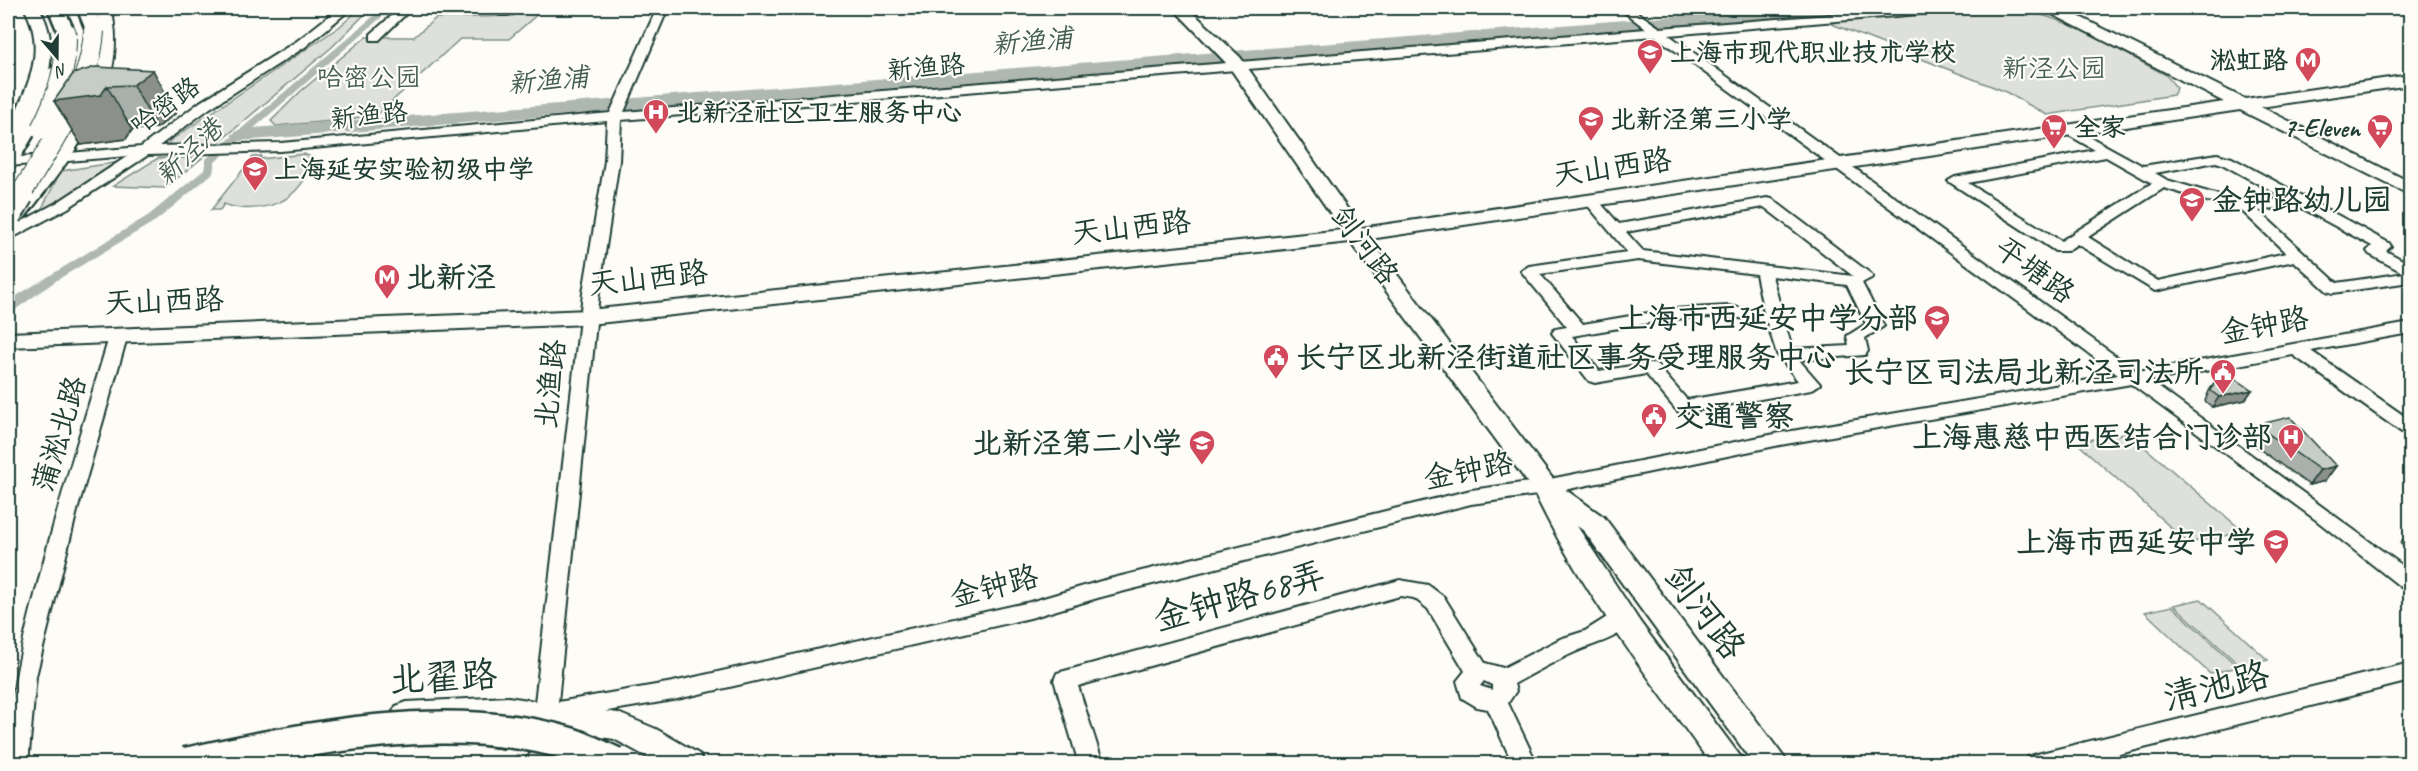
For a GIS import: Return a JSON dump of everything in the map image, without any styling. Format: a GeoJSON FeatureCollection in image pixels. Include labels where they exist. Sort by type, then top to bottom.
{"type":"FeatureCollection","features":[{"type":"Feature","properties":{"kind":"highway"},"geometry":{"type":"LineString","coordinates":[[8,178],[55,106],[67,40],[56,8]]}},
{"type":"Feature","properties":{"kind":"highway"},"geometry":{"type":"LineString","coordinates":[[8,215],[74,106],[95,46],[94,31],[86,8]]}},
{"type":"Feature","properties":{"kind":"highway"},"geometry":{"type":"LineString","coordinates":[[8,161],[47,95],[67,40]]}},
{"type":"Feature","properties":{"kind":"highway"},"geometry":{"type":"LineString","coordinates":[[186,764],[286,745],[419,728],[477,728],[536,734],[601,755],[616,764]]}},
{"type":"Feature","properties":{"kind":"highway"},"geometry":{"type":"LineString","coordinates":[[215,764],[286,745]]}},
{"type":"Feature","properties":{"kind":"highway"},"geometry":{"type":"LineString","coordinates":[[223,764],[286,745]]}},
{"type":"Feature","properties":{"kind":"highway"},"geometry":{"type":"LineString","coordinates":[[396,764],[408,764]]}},
{"type":"Feature","properties":{"kind":"main road"},"geometry":{"type":"LineString","coordinates":[[8,142],[28,109],[42,67],[42,19],[32,8]]}},
{"type":"Feature","properties":{"kind":"main road"},"geometry":{"type":"LineString","coordinates":[[8,226],[85,116],[107,62],[108,33],[104,8]]}},
{"type":"Feature","properties":{"kind":"main road","name":"剑河路"},"geometry":{"type":"LineString","coordinates":[[1180,8],[1237,65],[1356,235],[1545,487],[1560,523],[1623,618],[1730,764]]}},
{"type":"Feature","properties":{"kind":"main road"},"geometry":{"type":"LineString","coordinates":[[2051,8],[2410,180]]}},
{"type":"Feature","properties":{"kind":"main road"},"geometry":{"type":"LineString","coordinates":[[2063,8],[2410,189]]}},
{"type":"Feature","properties":{"kind":"main road","name":"天山西路"},"geometry":{"type":"LineString","coordinates":[[2248,103],[2313,87],[2410,72]]}},
{"type":"Feature","properties":{"kind":"main road","name":"天山西路"},"geometry":{"type":"LineString","coordinates":[[8,340],[589,317],[1356,235],[2410,80]]}},
{"type":"Feature","properties":{"kind":"main road"},"geometry":{"type":"LineString","coordinates":[[1545,487],[1753,764]]}},
{"type":"Feature","properties":{"kind":"main road","name":"剑河路"},"geometry":{"type":"LineString","coordinates":[[1545,487],[1594,524],[1773,764]]}},
{"type":"Feature","properties":{"kind":"main road","name":"北翟路"},"geometry":{"type":"LineString","coordinates":[[198,764],[289,737],[369,720],[448,711],[508,710],[618,726],[645,738],[688,764]]}},
{"type":"Feature","properties":{"kind":"main road"},"geometry":{"type":"LineString","coordinates":[[337,764],[396,754],[439,752],[506,763]]}},
{"type":"Feature","properties":{"kind":"street","name":"哈密路"},"geometry":{"type":"LineString","coordinates":[[8,235],[83,193],[205,105],[301,44],[346,8]]}},
{"type":"Feature","properties":{"kind":"street"},"geometry":{"type":"LineString","coordinates":[[375,37],[406,8]]}},
{"type":"Feature","properties":{"kind":"street","name":"北渔路"},"geometry":{"type":"LineString","coordinates":[[545,714],[589,317],[612,161],[617,109],[662,8]]}},
{"type":"Feature","properties":{"kind":"street","name":"平塘路"},"geometry":{"type":"LineString","coordinates":[[1624,8],[2314,508],[2410,582]]}},
{"type":"Feature","properties":{"kind":"street","name":"新渔路"},"geometry":{"type":"LineString","coordinates":[[8,161],[142,151],[245,148],[617,109],[1237,65],[1649,26],[1955,8]]}},
{"type":"Feature","properties":{"kind":"street"},"geometry":{"type":"LineString","coordinates":[[2402,8],[2410,10]]}},
{"type":"Feature","properties":{"kind":"street"},"geometry":{"type":"LineString","coordinates":[[2070,130],[2162,183],[2248,209],[2333,288],[2410,277]]}},
{"type":"Feature","properties":{"kind":"street"},"geometry":{"type":"LineString","coordinates":[[2108,152],[1955,181],[2061,248],[2162,183]]}},
{"type":"Feature","properties":{"kind":"street"},"geometry":{"type":"LineString","coordinates":[[2140,171],[2217,158],[2383,246],[2375,251],[2410,270]]}},
{"type":"Feature","properties":{"kind":"street"},"geometry":{"type":"LineString","coordinates":[[2248,209],[2298,200]]}},
{"type":"Feature","properties":{"kind":"street"},"geometry":{"type":"LineString","coordinates":[[1591,201],[1638,255]]}},
{"type":"Feature","properties":{"kind":"street"},"geometry":{"type":"LineString","coordinates":[[1579,330],[1529,271],[1638,255],[1853,281],[1865,277],[1767,202],[1617,229]]}},
{"type":"Feature","properties":{"kind":"street"},"geometry":{"type":"LineString","coordinates":[[2078,238],[2155,286],[2298,255]]}},
{"type":"Feature","properties":{"kind":"street"},"geometry":{"type":"LineString","coordinates":[[1763,270],[1786,355],[1811,384],[1683,407],[1650,368],[1595,377],[1561,333],[1672,314],[1729,311],[1776,320]]}},
{"type":"Feature","properties":{"kind":"street"},"geometry":{"type":"LineString","coordinates":[[1786,355],[1859,351],[1856,336],[1875,326],[1853,281]]}},
{"type":"Feature","properties":{"kind":"street","name":"金钟路"},"geometry":{"type":"LineString","coordinates":[[545,714],[673,691],[1030,610],[1101,589],[1471,497],[1545,487],[1780,440],[2410,328]]}},
{"type":"Feature","properties":{"kind":"street","name":"蒲淞北路"},"geometry":{"type":"LineString","coordinates":[[16,764],[26,676],[67,511],[119,334]]}},
{"type":"Feature","properties":{"kind":"street"},"geometry":{"type":"LineString","coordinates":[[2296,349],[2410,429]]}},
{"type":"Feature","properties":{"kind":"street","name":"金钟路68弄"},"geometry":{"type":"LineString","coordinates":[[1091,764],[1065,680],[1400,588],[1420,591],[1436,603],[1478,672],[1468,681],[1470,691],[1479,699],[1498,689]]}},
{"type":"Feature","properties":{"kind":"street"},"geometry":{"type":"LineString","coordinates":[[1525,764],[1498,689],[1568,645],[1593,637],[1623,618]]}},
{"type":"Feature","properties":{"kind":"street","name":"清池路"},"geometry":{"type":"LineString","coordinates":[[2037,764],[2410,672]]}},
{"type":"Feature","properties":{"kind":"street"},"geometry":{"type":"LineString","coordinates":[[506,763],[545,714]]}},
{"type":"Feature","properties":{"kind":"green space"},"geometry":{"type":"Polygon","coordinates":[[[361,8],[371,8],[332,47],[218,143],[171,146],[168,142],[339,27],[361,8]]]}},
{"type":"Feature","properties":{"kind":"green space","name":"新泾公园"},"geometry":{"type":"Polygon","coordinates":[[[1994,8],[2017,9],[2039,14],[2083,31],[2166,75],[2177,88],[2173,95],[2047,115],[2004,91],[1824,21],[1994,8]]]}},
{"type":"Feature","properties":{"kind":"green space","name":"哈密公园"},"geometry":{"type":"Polygon","coordinates":[[[522,9],[541,11],[509,39],[460,39],[379,113],[346,120],[276,126],[271,121],[301,91],[366,37],[414,37],[436,18],[513,16],[522,9]]]}},
{"type":"Feature","properties":{"kind":"green space"},"geometry":{"type":"Polygon","coordinates":[[[304,154],[318,160],[299,187],[285,199],[259,208],[241,208],[224,204],[220,210],[211,210],[253,157],[261,156],[260,159],[304,154]]]}},
{"type":"Feature","properties":{"kind":"green space"},"geometry":{"type":"Polygon","coordinates":[[[158,158],[202,158],[165,188],[113,186],[158,158]]]}},
{"type":"Feature","properties":{"kind":"green space"},"geometry":{"type":"Polygon","coordinates":[[[126,161],[38,216],[61,171],[126,161]]]}},
{"type":"Feature","properties":{"kind":"green space"},"geometry":{"type":"Polygon","coordinates":[[[2128,433],[2244,532],[2188,543],[2076,442],[2128,433]]]}},
{"type":"Feature","properties":{"kind":"green space"},"geometry":{"type":"Polygon","coordinates":[[[2201,599],[2268,660],[2240,666],[2174,605],[2201,599]]]}},
{"type":"Feature","properties":{"kind":"green space"},"geometry":{"type":"Polygon","coordinates":[[[2172,606],[2238,667],[2210,674],[2145,612],[2172,606]]]}},
{"type":"Feature","properties":{"kind":"building"},"geometry":{"type":"Polygon","coordinates":[[[95,67],[153,70],[133,85],[107,86],[101,95],[54,101],[73,74],[95,67]]]}},
{"type":"Feature","properties":{"kind":"building"},"geometry":{"type":"Polygon","coordinates":[[[2233,377],[2252,390],[2219,397],[2211,391],[2215,381],[2233,377]]]}},
{"type":"Feature","properties":{"kind":"building"},"geometry":{"type":"Polygon","coordinates":[[[2290,417],[2336,466],[2320,470],[2256,425],[2290,417]]]}},
{"type":"Feature","properties":{"kind":"waterway","name":"新泾港"},"geometry":{"type":"LineString","coordinates":[[8,309],[38,287],[133,231],[173,202],[209,171],[210,161],[388,8]]}},
{"type":"Feature","properties":{"kind":"waterway","name":"新渔浦"},"geometry":{"type":"LineString","coordinates":[[240,135],[1830,8]]}},
{"type":"Feature","properties":{"kind":"place","name":"上海市现代职业技术学校"},"geometry":{"type":"Point","coordinates":[1650,75]}},
{"type":"Feature","properties":{"kind":"place","name":"淞虹路"},"geometry":{"type":"Point","coordinates":[2308,83]}},
{"type":"Feature","properties":{"kind":"place","name":"北新泾社区卫生服务中心"},"geometry":{"type":"Point","coordinates":[656,135]}},
{"type":"Feature","properties":{"kind":"place","name":"北新泾第三小学"},"geometry":{"type":"Point","coordinates":[1591,142]}},
{"type":"Feature","properties":{"kind":"place","name":"全家"},"geometry":{"type":"Point","coordinates":[2054,150]}},
{"type":"Feature","properties":{"kind":"place","name":"7-Eleven"},"geometry":{"type":"Point","coordinates":[2380,150]}},
{"type":"Feature","properties":{"kind":"place","name":"上海延安实验初级中学"},"geometry":{"type":"Point","coordinates":[255,192]}},
{"type":"Feature","properties":{"kind":"place","name":"金钟路幼儿园"},"geometry":{"type":"Point","coordinates":[2192,223]}},
{"type":"Feature","properties":{"kind":"place","name":"北新泾"},"geometry":{"type":"Point","coordinates":[387,300]}},
{"type":"Feature","properties":{"kind":"place","name":"上海市西延安中学分部"},"geometry":{"type":"Point","coordinates":[1937,341]}},
{"type":"Feature","properties":{"kind":"place","name":"长宁区北新泾街道社区事务受理服务中心"},"geometry":{"type":"Point","coordinates":[1276,380]}},
{"type":"Feature","properties":{"kind":"place","name":"长宁区司法局北新泾司法所"},"geometry":{"type":"Point","coordinates":[2223,395]}},
{"type":"Feature","properties":{"kind":"place","name":"交通警察"},"geometry":{"type":"Point","coordinates":[1654,439]}},
{"type":"Feature","properties":{"kind":"place","name":"上海惠慈中西医结合门诊部"},"geometry":{"type":"Point","coordinates":[2291,460]}},
{"type":"Feature","properties":{"kind":"place","name":"北新泾第二小学"},"geometry":{"type":"Point","coordinates":[1202,466]}},
{"type":"Feature","properties":{"kind":"place","name":"上海市西延安中学"},"geometry":{"type":"Point","coordinates":[2276,565]}}]}
